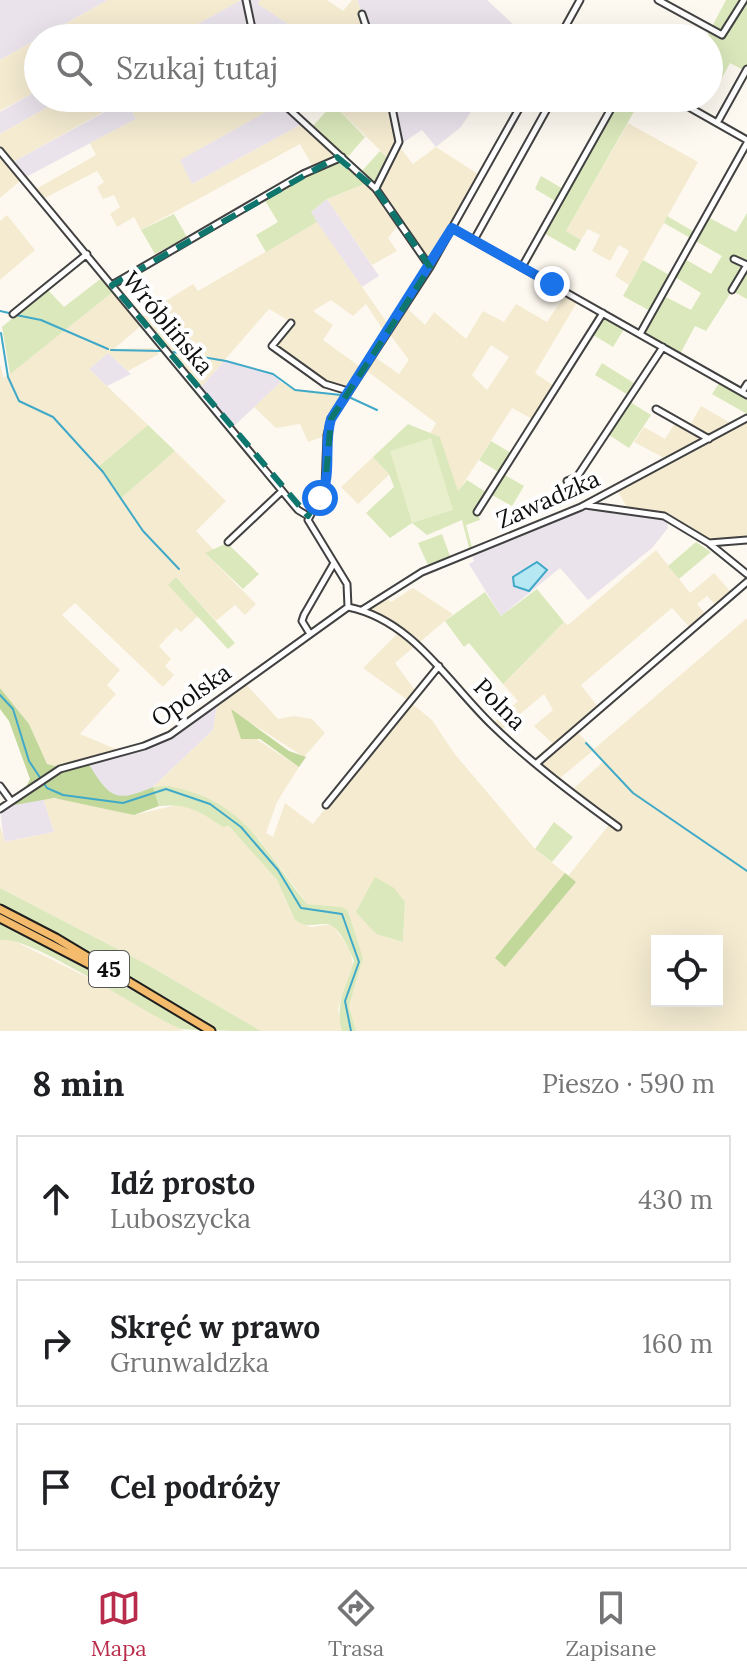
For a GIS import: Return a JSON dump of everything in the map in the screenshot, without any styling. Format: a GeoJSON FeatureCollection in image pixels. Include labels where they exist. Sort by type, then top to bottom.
{"type":"FeatureCollection","features":[{"type":"Feature","properties":{"kind":"main road","name":"45"},"geometry":{"type":"LineString","coordinates":[[0,909],[211,1031]]}},
{"type":"Feature","properties":{"kind":"main road","name":"45"},"geometry":{"type":"LineString","coordinates":[[0,918],[162,1002]]}},
{"type":"Feature","properties":{"kind":"street"},"geometry":{"type":"LineString","coordinates":[[246,0],[251,24]]}},
{"type":"Feature","properties":{"kind":"street"},"geometry":{"type":"LineString","coordinates":[[568,24],[580,0]]}},
{"type":"Feature","properties":{"kind":"street"},"geometry":{"type":"LineString","coordinates":[[658,0],[702,24]]}},
{"type":"Feature","properties":{"kind":"street"},"geometry":{"type":"LineString","coordinates":[[723,33],[744,0]]}},
{"type":"Feature","properties":{"kind":"street"},"geometry":{"type":"LineString","coordinates":[[362,14],[365,24]]}},
{"type":"Feature","properties":{"kind":"street"},"geometry":{"type":"LineString","coordinates":[[717,123],[747,69]]}},
{"type":"Feature","properties":{"kind":"street"},"geometry":{"type":"LineString","coordinates":[[292,112],[376,189],[430,267]]}},
{"type":"Feature","properties":{"kind":"street"},"geometry":{"type":"LineString","coordinates":[[376,189],[399,142],[393,112]]}},
{"type":"Feature","properties":{"kind":"street"},"geometry":{"type":"LineString","coordinates":[[308,516],[325,487],[328,429],[348,391],[430,267],[517,112]]}},
{"type":"Feature","properties":{"kind":"street"},"geometry":{"type":"LineString","coordinates":[[474,240],[545,112]]}},
{"type":"Feature","properties":{"kind":"street"},"geometry":{"type":"LineString","coordinates":[[522,267],[609,112]]}},
{"type":"Feature","properties":{"kind":"street"},"geometry":{"type":"LineString","coordinates":[[640,334],[747,141],[698,112]]}},
{"type":"Feature","properties":{"kind":"street","name":"Wróblińska"},"geometry":{"type":"LineString","coordinates":[[0,151],[298,510],[308,516],[349,589],[348,607]]}},
{"type":"Feature","properties":{"kind":"street"},"geometry":{"type":"LineString","coordinates":[[112,285],[303,174],[342,157]]}},
{"type":"Feature","properties":{"kind":"street"},"geometry":{"type":"LineString","coordinates":[[452,228],[745,394],[747,384]]}},
{"type":"Feature","properties":{"kind":"street"},"geometry":{"type":"LineString","coordinates":[[13,314],[87,254]]}},
{"type":"Feature","properties":{"kind":"street"},"geometry":{"type":"LineString","coordinates":[[732,290],[747,265],[734,259]]}},
{"type":"Feature","properties":{"kind":"street"},"geometry":{"type":"LineString","coordinates":[[477,512],[603,313]]}},
{"type":"Feature","properties":{"kind":"street"},"geometry":{"type":"LineString","coordinates":[[291,323],[272,346],[325,384],[348,391]]}},
{"type":"Feature","properties":{"kind":"street"},"geometry":{"type":"LineString","coordinates":[[567,481],[577,477],[663,347]]}},
{"type":"Feature","properties":{"kind":"street"},"geometry":{"type":"LineString","coordinates":[[656,409],[709,439]]}},
{"type":"Feature","properties":{"kind":"street","name":"Zawadzka"},"geometry":{"type":"LineString","coordinates":[[360,609],[422,572],[584,505],[747,418]]}},
{"type":"Feature","properties":{"kind":"street"},"geometry":{"type":"LineString","coordinates":[[228,542],[282,491]]}},
{"type":"Feature","properties":{"kind":"street"},"geometry":{"type":"LineString","coordinates":[[584,505],[664,516],[709,543],[747,574]]}},
{"type":"Feature","properties":{"kind":"street"},"geometry":{"type":"LineString","coordinates":[[709,543],[747,540]]}},
{"type":"Feature","properties":{"kind":"street"},"geometry":{"type":"LineString","coordinates":[[310,634],[302,621],[304,615],[316,599],[324,575],[334,563]]}},
{"type":"Feature","properties":{"kind":"street"},"geometry":{"type":"LineString","coordinates":[[537,763],[747,582]]}},
{"type":"Feature","properties":{"kind":"street","name":"Polna"},"geometry":{"type":"LineString","coordinates":[[348,607],[360,609],[418,643],[492,725],[618,827]]}},
{"type":"Feature","properties":{"kind":"street","name":"Opolska"},"geometry":{"type":"LineString","coordinates":[[0,809],[63,768],[144,746],[170,735],[348,607]]}},
{"type":"Feature","properties":{"kind":"street"},"geometry":{"type":"LineString","coordinates":[[326,805],[439,666]]}},
{"type":"Feature","properties":{"kind":"street"},"geometry":{"type":"LineString","coordinates":[[0,786],[11,801]]}},
{"type":"Feature","properties":{"kind":"highlighted area"},"geometry":{"type":"Polygon","coordinates":[[[337,157],[376,189],[430,267],[331,419],[325,487],[308,516],[112,285],[337,157]]]}},
{"type":"Feature","properties":{"kind":"shaded area"},"geometry":{"type":"Polygon","coordinates":[[[0,0],[108,0],[65,24],[24,24],[24,47],[0,60],[0,0]]]}},
{"type":"Feature","properties":{"kind":"shaded area"},"geometry":{"type":"Polygon","coordinates":[[[108,0],[241,0],[197,24],[65,24],[108,0]]]}},
{"type":"Feature","properties":{"kind":"shaded area"},"geometry":{"type":"Polygon","coordinates":[[[241,0],[260,0],[259,4],[288,24],[197,24],[241,0]]]}},
{"type":"Feature","properties":{"kind":"shaded area"},"geometry":{"type":"Polygon","coordinates":[[[260,0],[327,0],[343,11],[352,0],[357,0],[365,24],[288,24],[258,4],[260,0]]]}},
{"type":"Feature","properties":{"kind":"shaded area"},"geometry":{"type":"Polygon","coordinates":[[[357,0],[487,0],[513,24],[365,24],[357,0]]]}},
{"type":"Feature","properties":{"kind":"shaded area"},"geometry":{"type":"Polygon","coordinates":[[[24,47],[24,98],[0,111],[0,60],[24,47]]]}},
{"type":"Feature","properties":{"kind":"shaded area"},"geometry":{"type":"Polygon","coordinates":[[[24,98],[24,112],[39,112],[0,134],[0,112],[24,98]]]}},
{"type":"Feature","properties":{"kind":"shaded area"},"geometry":{"type":"Polygon","coordinates":[[[39,112],[103,112],[13,162],[0,146],[0,134],[39,112]]]}},
{"type":"Feature","properties":{"kind":"shaded area"},"geometry":{"type":"Polygon","coordinates":[[[105,112],[132,112],[136,119],[26,177],[13,162],[105,112]]]}},
{"type":"Feature","properties":{"kind":"shaded area"},"geometry":{"type":"Polygon","coordinates":[[[132,112],[266,112],[180,160],[192,184],[304,123],[342,157],[314,169],[300,144],[141,230],[134,217],[117,227],[110,214],[120,207],[114,195],[103,199],[97,187],[104,182],[97,171],[43,199],[36,189],[96,155],[90,143],[136,119],[132,112]]]}},
{"type":"Feature","properties":{"kind":"shaded area"},"geometry":{"type":"Polygon","coordinates":[[[266,112],[292,112],[304,123],[192,184],[179,160],[266,112]]]}},
{"type":"Feature","properties":{"kind":"shaded area"},"geometry":{"type":"Polygon","coordinates":[[[341,112],[392,112],[398,145],[413,164],[436,147],[481,176],[430,267],[399,224],[388,238],[397,251],[372,265],[327,199],[369,182],[390,160],[341,112]]]}},
{"type":"Feature","properties":{"kind":"shaded area"},"geometry":{"type":"Polygon","coordinates":[[[392,112],[471,112],[461,127],[436,147],[422,130],[398,146],[392,112]]]}},
{"type":"Feature","properties":{"kind":"shaded area"},"geometry":{"type":"Polygon","coordinates":[[[628,123],[698,162],[629,285],[615,276],[629,251],[619,245],[610,261],[592,251],[600,235],[588,229],[581,240],[566,231],[628,123]]]}},
{"type":"Feature","properties":{"kind":"shaded area"},"geometry":{"type":"Polygon","coordinates":[[[0,155],[21,180],[0,198],[0,155]]]}},
{"type":"Feature","properties":{"kind":"shaded area"},"geometry":{"type":"Polygon","coordinates":[[[327,199],[379,276],[362,287],[310,213],[327,199]]]}},
{"type":"Feature","properties":{"kind":"shaded area"},"geometry":{"type":"Polygon","coordinates":[[[7,215],[35,250],[0,280],[0,221],[7,215]]]}},
{"type":"Feature","properties":{"kind":"shaded area"},"geometry":{"type":"Polygon","coordinates":[[[317,222],[390,327],[405,306],[425,325],[434,312],[466,339],[483,311],[504,322],[516,304],[547,322],[567,292],[579,299],[535,373],[557,388],[536,421],[512,408],[458,492],[440,437],[430,434],[436,423],[363,368],[372,355],[399,374],[409,360],[388,332],[386,335],[366,304],[353,316],[331,300],[313,311],[333,325],[323,340],[363,369],[348,391],[325,384],[272,346],[291,322],[269,309],[201,387],[142,316],[193,284],[198,291],[317,222]],[[491,345],[472,375],[487,390],[509,357],[491,345]]]}},
{"type":"Feature","properties":{"kind":"shaded area"},"geometry":{"type":"Polygon","coordinates":[[[114,291],[143,324],[114,349],[153,348],[159,354],[128,371],[108,353],[89,369],[148,425],[98,467],[121,497],[175,451],[226,501],[196,531],[214,550],[206,554],[256,604],[245,615],[235,605],[216,621],[176,577],[169,585],[198,616],[181,632],[176,628],[159,646],[171,659],[165,666],[174,675],[163,687],[75,603],[62,615],[120,670],[107,685],[116,694],[80,734],[123,752],[63,768],[47,764],[29,724],[0,688],[0,364],[4,378],[114,291]]]}},
{"type":"Feature","properties":{"kind":"shaded area"},"geometry":{"type":"Polygon","coordinates":[[[108,353],[131,374],[107,386],[89,369],[108,353]]]}},
{"type":"Feature","properties":{"kind":"shaded area"},"geometry":{"type":"Polygon","coordinates":[[[224,361],[272,374],[281,382],[232,428],[201,387],[224,361]]]}},
{"type":"Feature","properties":{"kind":"shaded area"},"geometry":{"type":"Polygon","coordinates":[[[281,382],[291,388],[345,396],[327,435],[308,442],[300,424],[276,428],[254,407],[281,382]]]}},
{"type":"Feature","properties":{"kind":"shaded area"},"geometry":{"type":"Polygon","coordinates":[[[701,406],[734,425],[747,418],[747,538],[707,539],[686,524],[628,509],[616,488],[668,460],[634,442],[644,427],[665,439],[677,420],[689,427],[701,406]]]}},
{"type":"Feature","properties":{"kind":"shaded area"},"geometry":{"type":"Polygon","coordinates":[[[373,457],[390,474],[358,504],[341,487],[373,457]]]}},
{"type":"Feature","properties":{"kind":"shaded area"},"geometry":{"type":"Polygon","coordinates":[[[584,505],[653,513],[666,519],[668,528],[652,548],[588,600],[560,568],[501,616],[469,564],[474,561],[471,552],[584,505]]]}},
{"type":"Feature","properties":{"kind":"shaded area"},"geometry":{"type":"Polygon","coordinates":[[[656,550],[690,593],[714,573],[733,594],[718,607],[707,596],[697,604],[707,616],[691,629],[672,608],[581,685],[601,711],[576,731],[594,749],[747,618],[747,1031],[356,1031],[349,1006],[363,958],[348,911],[341,907],[307,904],[259,839],[153,787],[213,730],[218,700],[245,683],[278,719],[294,716],[312,719],[325,733],[304,757],[232,711],[255,738],[299,767],[277,802],[266,833],[273,837],[285,803],[313,824],[409,701],[363,668],[399,632],[362,610],[384,597],[391,602],[413,588],[453,614],[395,663],[417,693],[410,702],[432,720],[454,753],[535,849],[565,873],[495,958],[576,882],[568,876],[612,821],[572,790],[603,762],[594,750],[559,779],[534,759],[552,743],[534,726],[553,710],[544,694],[500,731],[493,723],[518,701],[503,684],[564,622],[568,625],[656,550]],[[405,902],[364,920],[376,934],[403,942],[405,902]]]}},
{"type":"Feature","properties":{"kind":"shaded area"},"geometry":{"type":"Polygon","coordinates":[[[218,700],[213,730],[153,787],[128,797],[115,797],[102,786],[87,761],[156,742],[218,700]]]}},
{"type":"Feature","properties":{"kind":"shaded area"},"geometry":{"type":"Polygon","coordinates":[[[43,798],[54,832],[4,842],[0,809],[11,801],[14,805],[43,798]]]}},
{"type":"Feature","properties":{"kind":"shaded area"},"geometry":{"type":"Polygon","coordinates":[[[43,798],[72,800],[134,815],[181,804],[195,807],[223,827],[229,826],[277,880],[295,920],[311,927],[332,924],[350,950],[353,965],[338,1009],[342,1031],[261,1031],[148,965],[0,888],[0,826],[5,842],[54,832],[43,798]]]}},
{"type":"Feature","properties":{"kind":"shaded area"},"geometry":{"type":"Polygon","coordinates":[[[8,938],[91,979],[184,1031],[0,1031],[0,940],[8,938]]]}},
{"type":"Feature","properties":{"kind":"green space"},"geometry":{"type":"Polygon","coordinates":[[[726,0],[747,0],[747,72],[730,63],[723,76],[723,24],[713,24],[726,0]]]}},
{"type":"Feature","properties":{"kind":"green space"},"geometry":{"type":"Polygon","coordinates":[[[326,112],[341,112],[365,137],[346,159],[360,173],[380,151],[390,160],[376,186],[369,182],[327,199],[311,212],[317,222],[266,252],[256,235],[278,222],[264,199],[341,157],[310,129],[326,112]]]}},
{"type":"Feature","properties":{"kind":"green space"},"geometry":{"type":"Polygon","coordinates":[[[610,112],[634,112],[566,231],[581,240],[575,251],[542,232],[557,202],[535,189],[541,176],[565,190],[610,112]]]}},
{"type":"Feature","properties":{"kind":"green space"},"geometry":{"type":"Polygon","coordinates":[[[747,213],[747,299],[732,291],[706,331],[695,326],[679,356],[640,334],[652,312],[623,296],[643,260],[671,276],[664,296],[691,310],[701,293],[675,277],[683,258],[711,274],[722,256],[664,223],[667,216],[696,233],[706,216],[736,232],[747,213]]]}},
{"type":"Feature","properties":{"kind":"green space"},"geometry":{"type":"Polygon","coordinates":[[[174,214],[187,237],[155,254],[141,230],[174,214]]]}},
{"type":"Feature","properties":{"kind":"green space"},"geometry":{"type":"Polygon","coordinates":[[[103,277],[114,291],[10,374],[2,327],[47,289],[64,307],[103,277]]]}},
{"type":"Feature","properties":{"kind":"green space"},"geometry":{"type":"Polygon","coordinates":[[[603,313],[626,326],[613,347],[590,333],[603,313]]]}},
{"type":"Feature","properties":{"kind":"green space"},"geometry":{"type":"Polygon","coordinates":[[[602,363],[637,385],[630,396],[595,375],[602,363]]]}},
{"type":"Feature","properties":{"kind":"green space"},"geometry":{"type":"Polygon","coordinates":[[[721,380],[747,395],[747,414],[712,394],[721,380]]]}},
{"type":"Feature","properties":{"kind":"green space"},"geometry":{"type":"Polygon","coordinates":[[[627,400],[651,415],[629,448],[606,433],[627,400]]]}},
{"type":"Feature","properties":{"kind":"green space"},"geometry":{"type":"Polygon","coordinates":[[[408,424],[440,437],[458,491],[467,480],[489,494],[502,474],[479,460],[491,441],[514,455],[503,474],[524,486],[512,506],[490,494],[477,512],[480,520],[466,525],[473,551],[470,552],[462,520],[427,535],[412,523],[390,538],[366,513],[394,487],[389,474],[373,457],[408,424]]]}},
{"type":"Feature","properties":{"kind":"green space"},"geometry":{"type":"Polygon","coordinates":[[[148,425],[175,451],[121,498],[98,467],[148,425]]]}},
{"type":"Feature","properties":{"kind":"green space"},"geometry":{"type":"Polygon","coordinates":[[[431,438],[453,510],[412,523],[390,451],[431,438]]]}},
{"type":"Feature","properties":{"kind":"green space"},"geometry":{"type":"Polygon","coordinates":[[[442,534],[450,556],[428,565],[418,543],[442,534]]]}},
{"type":"Feature","properties":{"kind":"green space"},"geometry":{"type":"Polygon","coordinates":[[[696,542],[711,552],[679,579],[668,566],[696,542]]]}},
{"type":"Feature","properties":{"kind":"green space"},"geometry":{"type":"Polygon","coordinates":[[[227,543],[259,574],[243,589],[205,553],[227,543]]]}},
{"type":"Feature","properties":{"kind":"green space"},"geometry":{"type":"Polygon","coordinates":[[[176,577],[235,643],[228,649],[168,585],[176,577]]]}},
{"type":"Feature","properties":{"kind":"green space"},"geometry":{"type":"Polygon","coordinates":[[[537,589],[564,622],[503,684],[469,643],[464,647],[445,621],[485,592],[501,616],[537,589]]]}},
{"type":"Feature","properties":{"kind":"green space"},"geometry":{"type":"Polygon","coordinates":[[[0,688],[29,724],[47,764],[63,768],[87,761],[107,790],[121,796],[153,787],[159,806],[134,815],[54,798],[14,805],[11,801],[23,793],[30,779],[9,721],[0,709],[0,688]]]}},
{"type":"Feature","properties":{"kind":"green space"},"geometry":{"type":"Polygon","coordinates":[[[231,709],[289,751],[306,757],[299,767],[260,739],[241,739],[231,709]]]}},
{"type":"Feature","properties":{"kind":"green space"},"geometry":{"type":"Polygon","coordinates":[[[168,786],[195,793],[235,815],[264,846],[307,904],[342,907],[348,911],[363,958],[349,1006],[356,1031],[342,1031],[340,1021],[342,995],[354,961],[340,933],[331,925],[307,925],[295,920],[277,880],[229,826],[223,827],[186,807],[159,806],[153,787],[168,786]]]}},
{"type":"Feature","properties":{"kind":"green space"},"geometry":{"type":"Polygon","coordinates":[[[554,822],[573,837],[552,862],[535,849],[554,822]]]}},
{"type":"Feature","properties":{"kind":"green space"},"geometry":{"type":"Polygon","coordinates":[[[565,873],[576,882],[505,967],[495,958],[565,873]]]}},
{"type":"Feature","properties":{"kind":"green space"},"geometry":{"type":"Polygon","coordinates":[[[375,877],[394,888],[405,902],[403,942],[376,934],[356,912],[375,877]]]}},
{"type":"Feature","properties":{"kind":"green space"},"geometry":{"type":"Polygon","coordinates":[[[0,888],[148,965],[261,1031],[181,1029],[36,949],[0,940],[0,924],[189,1019],[125,975],[0,904],[0,888]]]}},
{"type":"Feature","properties":{"kind":"water"},"geometry":{"type":"Polygon","coordinates":[[[537,562],[547,570],[529,591],[514,586],[513,577],[537,562]]]}},
{"type":"Feature","properties":{"kind":"waterway"},"geometry":{"type":"LineString","coordinates":[[0,311],[9,313]]}},
{"type":"Feature","properties":{"kind":"waterway"},"geometry":{"type":"LineString","coordinates":[[16,315],[41,320],[108,349]]}},
{"type":"Feature","properties":{"kind":"waterway"},"geometry":{"type":"LineString","coordinates":[[1,333],[8,377],[19,401],[53,417],[103,472],[143,531],[179,569]]}},
{"type":"Feature","properties":{"kind":"waterway"},"geometry":{"type":"LineString","coordinates":[[111,350],[163,351]]}},
{"type":"Feature","properties":{"kind":"waterway"},"geometry":{"type":"LineString","coordinates":[[173,352],[226,361],[273,374],[295,390],[341,395]]}},
{"type":"Feature","properties":{"kind":"waterway"},"geometry":{"type":"LineString","coordinates":[[351,398],[377,410]]}},
{"type":"Feature","properties":{"kind":"waterway"},"geometry":{"type":"LineString","coordinates":[[0,695],[13,709],[29,761],[47,788],[63,795],[123,803],[166,789],[210,804],[241,827],[278,870],[301,908],[342,914],[359,962],[345,1001],[351,1031]]}},
{"type":"Feature","properties":{"kind":"waterway"},"geometry":{"type":"LineString","coordinates":[[586,743],[633,793],[747,871]]}},
{"type":"Feature","properties":{"kind":"route"},"geometry":{"type":"LineString","coordinates":[[320,498],[325,487],[327,435],[331,419],[452,228],[552,284]]}}]}
